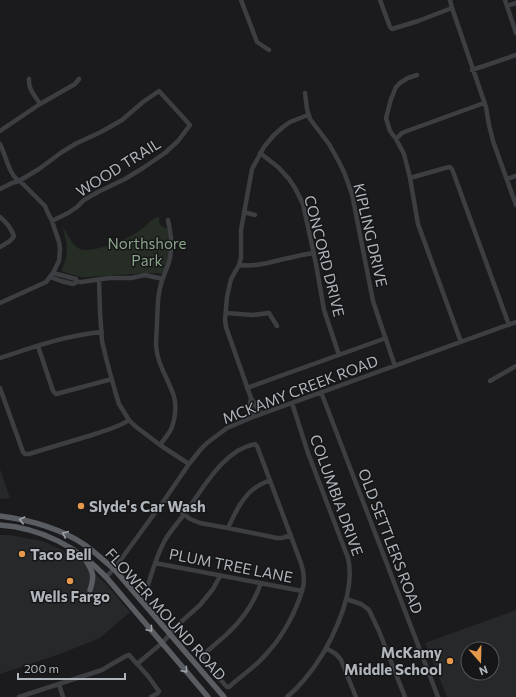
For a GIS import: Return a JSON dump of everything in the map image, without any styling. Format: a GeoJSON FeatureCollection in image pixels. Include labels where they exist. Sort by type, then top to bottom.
{"type":"FeatureCollection","features":[{"type":"Feature","properties":{"kind":"main road","name":"FLOWER MOUND ROAD"},"geometry":{"type":"LineString","coordinates":[[0,516],[17,518],[44,525],[65,533],[99,555],[114,569],[224,697]]}},
{"type":"Feature","properties":{"kind":"main road","name":"FLOWER MOUND ROAD"},"geometry":{"type":"LineString","coordinates":[[0,525],[42,534],[59,541],[83,555],[94,564],[208,697]]}},
{"type":"Feature","properties":{"kind":"main road"},"geometry":{"type":"LineString","coordinates":[[42,534],[44,525]]}},
{"type":"Feature","properties":{"kind":"main road"},"geometry":{"type":"LineString","coordinates":[[83,555],[93,571],[93,582],[90,590]]}},
{"type":"Feature","properties":{"kind":"street"},"geometry":{"type":"LineString","coordinates":[[241,0],[257,42],[269,50]]}},
{"type":"Feature","properties":{"kind":"street"},"geometry":{"type":"LineString","coordinates":[[380,0],[392,29],[452,8]]}},
{"type":"Feature","properties":{"kind":"street"},"geometry":{"type":"LineString","coordinates":[[450,0],[484,104],[493,141],[516,205]]}},
{"type":"Feature","properties":{"kind":"street"},"geometry":{"type":"LineString","coordinates":[[505,0],[516,34]]}},
{"type":"Feature","properties":{"kind":"street"},"geometry":{"type":"LineString","coordinates":[[507,6],[516,3]]}},
{"type":"Feature","properties":{"kind":"street"},"geometry":{"type":"LineString","coordinates":[[472,70],[516,55]]}},
{"type":"Feature","properties":{"kind":"street"},"geometry":{"type":"LineString","coordinates":[[417,75],[408,78],[396,87],[386,118],[390,131],[404,154],[418,224],[461,342]]}},
{"type":"Feature","properties":{"kind":"street"},"geometry":{"type":"LineString","coordinates":[[29,79],[29,88],[40,104]]}},
{"type":"Feature","properties":{"kind":"street"},"geometry":{"type":"LineString","coordinates":[[0,131],[40,104],[76,84],[79,79]]}},
{"type":"Feature","properties":{"kind":"street","name":"WOOD TRAIL"},"geometry":{"type":"LineString","coordinates":[[18,181],[39,169],[77,143],[122,120],[143,102],[159,91],[190,126],[178,141],[165,153],[125,179],[84,200],[68,213],[52,221]]}},
{"type":"Feature","properties":{"kind":"street","name":"KIPLING DRIVE"},"geometry":{"type":"LineString","coordinates":[[305,93],[308,115],[329,144],[338,160],[352,194],[374,301],[395,366]]}},
{"type":"Feature","properties":{"kind":"street"},"geometry":{"type":"LineString","coordinates":[[396,139],[402,133],[407,131],[484,104]]}},
{"type":"Feature","properties":{"kind":"street"},"geometry":{"type":"LineString","coordinates":[[261,414],[251,398],[226,327],[227,297],[231,279],[239,265],[241,258],[240,236],[252,169],[260,152],[283,127],[296,119],[308,115]]}},
{"type":"Feature","properties":{"kind":"street"},"geometry":{"type":"LineString","coordinates":[[0,144],[12,173],[18,181],[21,182],[45,206],[52,221],[60,249],[59,261],[46,282],[0,303]]}},
{"type":"Feature","properties":{"kind":"street","name":"CONCORD DRIVE"},"geometry":{"type":"LineString","coordinates":[[260,152],[278,167],[295,188],[303,204],[314,253],[324,310],[340,355]]}},
{"type":"Feature","properties":{"kind":"street"},"geometry":{"type":"LineString","coordinates":[[410,178],[445,168],[450,167],[452,169],[509,325]]}},
{"type":"Feature","properties":{"kind":"street"},"geometry":{"type":"LineString","coordinates":[[507,179],[516,176]]}},
{"type":"Feature","properties":{"kind":"street"},"geometry":{"type":"LineString","coordinates":[[0,189],[18,181]]}},
{"type":"Feature","properties":{"kind":"street"},"geometry":{"type":"LineString","coordinates":[[244,212],[255,215]]}},
{"type":"Feature","properties":{"kind":"street"},"geometry":{"type":"LineString","coordinates":[[0,217],[6,222],[14,236],[10,241],[0,247]]}},
{"type":"Feature","properties":{"kind":"street"},"geometry":{"type":"LineString","coordinates":[[160,445],[172,428],[175,408],[173,392],[162,371],[156,348],[157,302],[172,246],[171,231],[168,220]]}},
{"type":"Feature","properties":{"kind":"street"},"geometry":{"type":"LineString","coordinates":[[239,265],[257,266],[314,253]]}},
{"type":"Feature","properties":{"kind":"street"},"geometry":{"type":"LineString","coordinates":[[51,275],[73,284],[77,282],[109,278],[131,278],[146,275],[163,279]]}},
{"type":"Feature","properties":{"kind":"street"},"geometry":{"type":"LineString","coordinates":[[99,280],[102,341],[114,391],[119,404],[129,420],[135,426],[189,464]]}},
{"type":"Feature","properties":{"kind":"street"},"geometry":{"type":"LineString","coordinates":[[226,313],[253,315],[269,313],[277,326]]}},
{"type":"Feature","properties":{"kind":"street","name":"MCKAMY CREEK ROAD"},"geometry":{"type":"LineString","coordinates":[[106,577],[114,569],[201,449],[227,428],[261,414],[516,322]]}},
{"type":"Feature","properties":{"kind":"street"},"geometry":{"type":"LineString","coordinates":[[0,358],[72,336],[102,332]]}},
{"type":"Feature","properties":{"kind":"street"},"geometry":{"type":"LineString","coordinates":[[247,388],[386,338]]}},
{"type":"Feature","properties":{"kind":"street"},"geometry":{"type":"LineString","coordinates":[[38,346],[53,391],[56,394],[112,379]]}},
{"type":"Feature","properties":{"kind":"street"},"geometry":{"type":"LineString","coordinates":[[490,381],[516,366]]}},
{"type":"Feature","properties":{"kind":"street"},"geometry":{"type":"LineString","coordinates":[[0,388],[23,452],[26,454],[111,429],[129,420]]}},
{"type":"Feature","properties":{"kind":"street","name":"OLD SETTLERS ROAD"},"geometry":{"type":"LineString","coordinates":[[321,392],[438,697]]}},
{"type":"Feature","properties":{"kind":"street"},"geometry":{"type":"LineString","coordinates":[[251,398],[250,404],[253,417]]}},
{"type":"Feature","properties":{"kind":"street","name":"COLUMBIA DRIVE"},"geometry":{"type":"LineString","coordinates":[[287,697],[305,679],[326,648],[335,630],[346,599],[350,574],[348,558],[308,453],[292,403]]}},
{"type":"Feature","properties":{"kind":"street"},"geometry":{"type":"LineString","coordinates":[[148,588],[155,563],[163,543],[203,487],[215,471],[231,455],[255,444],[303,568],[304,579],[302,591],[297,604],[285,628],[268,652],[229,687],[225,685],[202,658],[233,628],[245,614],[256,597],[261,583]]}},
{"type":"Feature","properties":{"kind":"street"},"geometry":{"type":"LineString","coordinates":[[228,528],[238,508],[251,492],[258,486],[270,480]]}},
{"type":"Feature","properties":{"kind":"street"},"geometry":{"type":"LineString","coordinates":[[165,500],[190,519],[200,523],[277,538],[291,535]]}},
{"type":"Feature","properties":{"kind":"street","name":"PLUM TREE LANE"},"geometry":{"type":"LineString","coordinates":[[155,563],[302,591]]}},
{"type":"Feature","properties":{"kind":"street"},"geometry":{"type":"LineString","coordinates":[[137,664],[162,643],[181,622],[200,605],[213,589],[220,576]]}},
{"type":"Feature","properties":{"kind":"street"},"geometry":{"type":"LineString","coordinates":[[346,599],[361,604],[370,612],[405,697]]}},
{"type":"Feature","properties":{"kind":"street"},"geometry":{"type":"LineString","coordinates":[[326,648],[336,654],[341,660],[356,697]]}},
{"type":"Feature","properties":{"kind":"street"},"geometry":{"type":"LineString","coordinates":[[19,697],[102,670],[129,655],[159,691],[151,697]]}},
{"type":"Feature","properties":{"kind":"street"},"geometry":{"type":"LineString","coordinates":[[59,684],[63,697]]}},
{"type":"Feature","properties":{"kind":"shaded area"},"geometry":{"type":"Polygon","coordinates":[[[0,469],[10,498],[0,499],[0,469]]]}},
{"type":"Feature","properties":{"kind":"shaded area"},"geometry":{"type":"Polygon","coordinates":[[[0,535],[10,535],[42,541],[78,557],[106,584],[130,612],[100,638],[60,654],[0,674],[0,535]]]}},
{"type":"Feature","properties":{"kind":"shaded area","name":"McKamy Middle School"},"geometry":{"type":"Polygon","coordinates":[[[516,610],[516,697],[447,697],[425,643],[516,610]]]}},
{"type":"Feature","properties":{"kind":"green space","name":"Northshore Park"},"geometry":{"type":"Polygon","coordinates":[[[159,217],[161,226],[168,229],[170,247],[168,260],[163,274],[146,273],[80,277],[61,271],[64,265],[67,249],[66,238],[62,226],[71,241],[78,248],[83,250],[91,250],[127,238],[139,231],[152,220],[159,217]]]}},
{"type":"Feature","properties":{"kind":"place","name":"Slyde's Car Wash"},"geometry":{"type":"Point","coordinates":[81,506]}},
{"type":"Feature","properties":{"kind":"place","name":"Taco Bell"},"geometry":{"type":"Point","coordinates":[22,554]}},
{"type":"Feature","properties":{"kind":"place","name":"Wells Fargo"},"geometry":{"type":"Point","coordinates":[70,581]}},
{"type":"Feature","properties":{"kind":"place","name":"McKamy Middle School"},"geometry":{"type":"Point","coordinates":[450,661]}}]}
